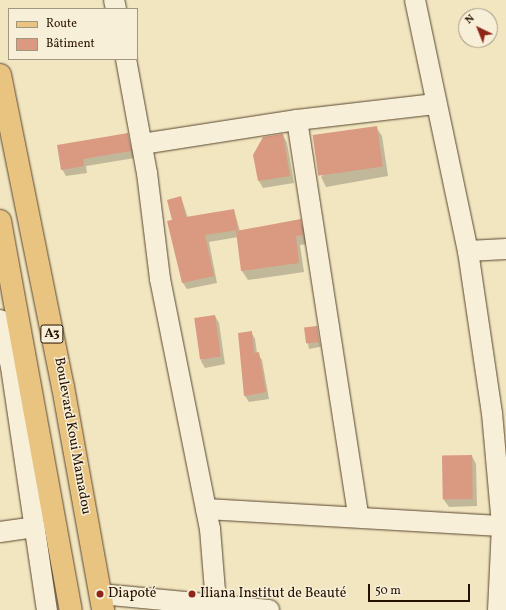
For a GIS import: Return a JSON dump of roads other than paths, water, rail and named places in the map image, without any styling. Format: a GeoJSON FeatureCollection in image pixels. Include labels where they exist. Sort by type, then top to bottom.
{"type":"FeatureCollection","features":[{"type":"Feature","properties":{"kind":"main road","name":"Boulevard Koui Mamadou"},"geometry":{"type":"LineString","coordinates":[[0,75],[63,387],[102,602]]}},
{"type":"Feature","properties":{"kind":"main road","name":"A3"},"geometry":{"type":"LineString","coordinates":[[0,221],[14,368],[70,603]]}},
{"type":"Feature","properties":{"kind":"main road"},"geometry":{"type":"LineString","coordinates":[[70,603],[102,602]]}},
{"type":"Feature","properties":{"kind":"street"},"geometry":{"type":"LineString","coordinates":[[415,0],[435,104],[468,251],[492,413],[502,526],[498,610]]}},
{"type":"Feature","properties":{"kind":"street"},"geometry":{"type":"LineString","coordinates":[[126,60],[142,144],[160,278],[210,529],[216,604]]}},
{"type":"Feature","properties":{"kind":"street"},"geometry":{"type":"LineString","coordinates":[[142,144],[297,120],[435,104]]}},
{"type":"Feature","properties":{"kind":"street"},"geometry":{"type":"LineString","coordinates":[[297,120],[358,515]]}},
{"type":"Feature","properties":{"kind":"street"},"geometry":{"type":"LineString","coordinates":[[468,251],[506,249]]}},
{"type":"Feature","properties":{"kind":"street"},"geometry":{"type":"LineString","coordinates":[[0,320],[14,368],[47,610]]}},
{"type":"Feature","properties":{"kind":"street"},"geometry":{"type":"LineString","coordinates":[[206,509],[358,515],[502,526]]}},
{"type":"Feature","properties":{"kind":"street"},"geometry":{"type":"LineString","coordinates":[[0,532],[35,527]]}},
{"type":"Feature","properties":{"kind":"street"},"geometry":{"type":"LineString","coordinates":[[102,602],[216,604],[269,610]]}},
{"type":"Feature","properties":{"kind":"place","name":"Diapoté"},"geometry":{"type":"Point","coordinates":[100,594]}},
{"type":"Feature","properties":{"kind":"place","name":"Iliana Institut de Beauté"},"geometry":{"type":"Point","coordinates":[192,594]}}]}
